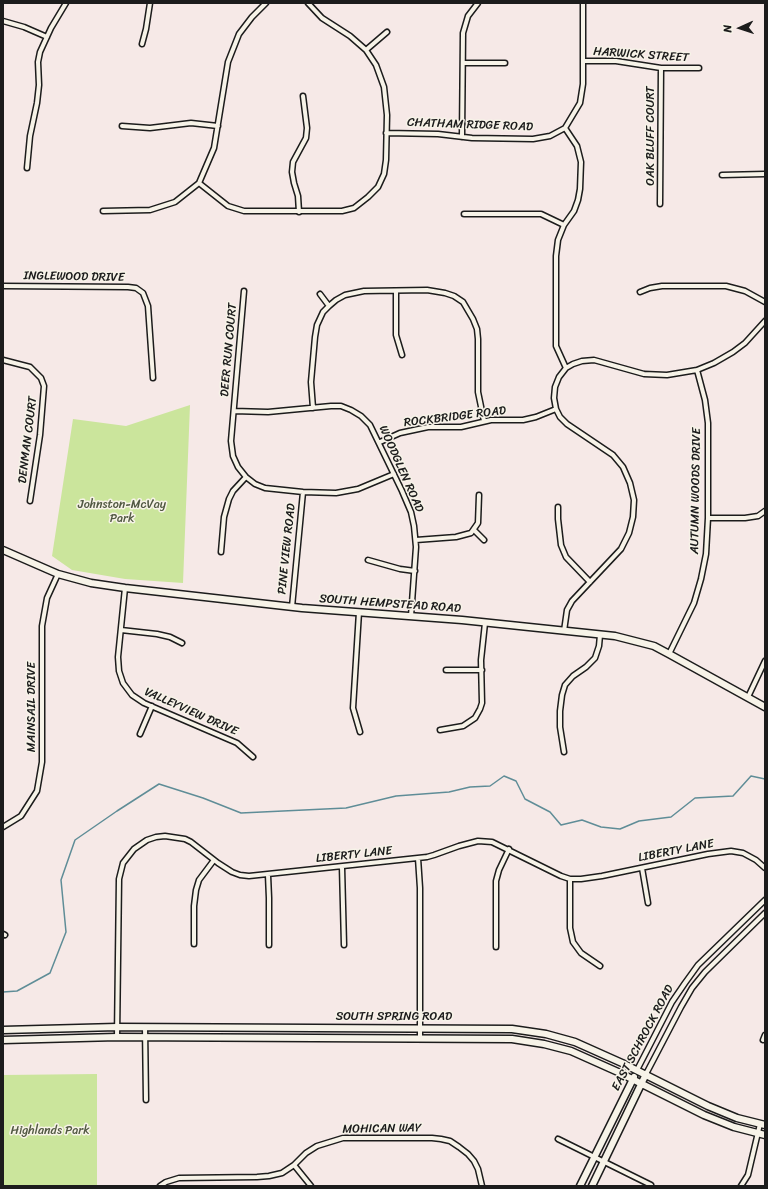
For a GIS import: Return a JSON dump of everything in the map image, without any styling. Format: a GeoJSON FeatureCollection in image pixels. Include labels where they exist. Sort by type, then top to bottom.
{"type":"FeatureCollection","features":[{"type":"Feature","properties":{"kind":"main road","name":"SOUTH HEMPSTEAD ROAD"},"geometry":{"type":"LineString","coordinates":[[3,550],[58,574],[91,583],[125,588],[292,607],[411,616],[615,636],[654,646],[748,697],[765,708]]}},
{"type":"Feature","properties":{"kind":"main road","name":"SOUTH SPRING ROAD"},"geometry":{"type":"LineString","coordinates":[[3,1030],[117,1027],[512,1029],[546,1034],[575,1042],[638,1070],[708,1106],[737,1118],[762,1125]]}},
{"type":"Feature","properties":{"kind":"main road"},"geometry":{"type":"LineString","coordinates":[[224,1027],[225,1037]]}},
{"type":"Feature","properties":{"kind":"main road","name":"SOUTH SPRING ROAD"},"geometry":{"type":"LineString","coordinates":[[3,1040],[117,1036],[512,1039],[544,1044],[571,1051],[642,1083],[704,1115],[734,1127],[765,1136]]}},
{"type":"Feature","properties":{"kind":"main road","name":"EAST SCHROCK ROAD"},"geometry":{"type":"LineString","coordinates":[[580,1186],[638,1070]]}},
{"type":"Feature","properties":{"kind":"main road","name":"EAST SCHROCK ROAD"},"geometry":{"type":"LineString","coordinates":[[592,1186],[646,1074]]}},
{"type":"Feature","properties":{"kind":"street"},"geometry":{"type":"LineString","coordinates":[[27,168],[30,136],[39,85],[38,62],[47,37],[66,3]]}},
{"type":"Feature","properties":{"kind":"street"},"geometry":{"type":"LineString","coordinates":[[142,44],[150,3]]}},
{"type":"Feature","properties":{"kind":"street"},"geometry":{"type":"LineString","coordinates":[[103,211],[150,210],[175,202],[199,183],[214,148],[228,62],[239,34],[261,5],[266,3]]}},
{"type":"Feature","properties":{"kind":"street"},"geometry":{"type":"LineString","coordinates":[[199,183],[228,206],[244,211],[342,211],[354,208],[378,187],[384,174],[387,115],[384,87],[376,65],[366,50],[350,36],[322,18],[308,3]]}},
{"type":"Feature","properties":{"kind":"street"},"geometry":{"type":"LineString","coordinates":[[462,137],[463,33],[468,16],[478,3]]}},
{"type":"Feature","properties":{"kind":"street"},"geometry":{"type":"LineString","coordinates":[[566,368],[556,346],[556,256],[558,240],[564,225],[574,211],[580,188],[579,154],[577,146],[565,128],[580,103],[583,84],[583,3]]}},
{"type":"Feature","properties":{"kind":"street"},"geometry":{"type":"LineString","coordinates":[[3,22],[24,26],[47,37]]}},
{"type":"Feature","properties":{"kind":"street"},"geometry":{"type":"LineString","coordinates":[[366,50],[387,32]]}},
{"type":"Feature","properties":{"kind":"street","name":"HARWICK STREET"},"geometry":{"type":"LineString","coordinates":[[583,61],[616,61],[661,68],[699,68]]}},
{"type":"Feature","properties":{"kind":"street"},"geometry":{"type":"LineString","coordinates":[[463,63],[505,63]]}},
{"type":"Feature","properties":{"kind":"street","name":"OAK BLUFF COURT"},"geometry":{"type":"LineString","coordinates":[[660,204],[661,68]]}},
{"type":"Feature","properties":{"kind":"street"},"geometry":{"type":"LineString","coordinates":[[299,212],[298,196],[292,172],[293,162],[306,138],[307,128],[303,96]]}},
{"type":"Feature","properties":{"kind":"street"},"geometry":{"type":"LineString","coordinates":[[122,126],[150,128],[190,123],[218,126]]}},
{"type":"Feature","properties":{"kind":"street","name":"CHATHAM RIDGE ROAD"},"geometry":{"type":"LineString","coordinates":[[386,133],[533,139],[550,136],[565,128]]}},
{"type":"Feature","properties":{"kind":"street"},"geometry":{"type":"LineString","coordinates":[[722,175],[765,174]]}},
{"type":"Feature","properties":{"kind":"street"},"geometry":{"type":"LineString","coordinates":[[464,214],[541,214],[564,225]]}},
{"type":"Feature","properties":{"kind":"street","name":"INGLEWOOD DRIVE"},"geometry":{"type":"LineString","coordinates":[[3,286],[136,288],[144,293],[148,306],[153,378]]}},
{"type":"Feature","properties":{"kind":"street"},"geometry":{"type":"LineString","coordinates":[[640,292],[650,288],[662,286],[726,286],[745,291],[765,302]]}},
{"type":"Feature","properties":{"kind":"street"},"geometry":{"type":"LineString","coordinates":[[312,408],[311,382],[315,338],[323,312],[336,300],[345,295],[364,291],[427,290],[454,296],[463,302],[469,310],[477,329],[478,392],[484,421]]}},
{"type":"Feature","properties":{"kind":"street","name":"DEER RUN COURT"},"geometry":{"type":"LineString","coordinates":[[244,291],[231,441],[233,456],[238,467],[246,477]]}},
{"type":"Feature","properties":{"kind":"street"},"geometry":{"type":"LineString","coordinates":[[396,291],[396,335],[402,355]]}},
{"type":"Feature","properties":{"kind":"street"},"geometry":{"type":"LineString","coordinates":[[320,294],[329,306]]}},
{"type":"Feature","properties":{"kind":"street"},"geometry":{"type":"LineString","coordinates":[[564,631],[567,610],[572,602],[621,549],[629,533],[633,517],[634,500],[630,483],[623,468],[613,455],[567,424],[560,417],[556,409],[554,398],[555,387],[559,377],[566,368],[573,364],[582,361],[594,360],[644,374],[667,375],[697,370],[714,363],[733,352],[745,343],[765,321]]}},
{"type":"Feature","properties":{"kind":"street","name":"DENMAN COURT"},"geometry":{"type":"LineString","coordinates":[[3,360],[30,367],[41,378],[44,386],[40,435],[30,501]]}},
{"type":"Feature","properties":{"kind":"street","name":"AUTUMN WOODS DRIVE"},"geometry":{"type":"LineString","coordinates":[[669,654],[694,604],[706,554],[708,518],[708,423],[705,400],[697,370]]}},
{"type":"Feature","properties":{"kind":"street","name":"WOODGLEN ROAD"},"geometry":{"type":"LineString","coordinates":[[234,411],[268,412],[341,406],[362,416],[370,425],[380,442],[411,512],[416,540],[411,616]]}},
{"type":"Feature","properties":{"kind":"street","name":"ROCKBRIDGE ROAD"},"geometry":{"type":"LineString","coordinates":[[380,442],[400,433],[428,428],[461,428],[484,421],[524,420],[556,409]]}},
{"type":"Feature","properties":{"kind":"street"},"geometry":{"type":"LineString","coordinates":[[221,552],[226,508],[233,491],[246,477],[255,484],[265,488],[303,492],[336,493],[358,489],[394,474]]}},
{"type":"Feature","properties":{"kind":"street","name":"PINE VIEW ROAD"},"geometry":{"type":"LineString","coordinates":[[292,607],[303,492]]}},
{"type":"Feature","properties":{"kind":"street"},"geometry":{"type":"LineString","coordinates":[[416,540],[462,536],[471,533],[478,523],[479,495]]}},
{"type":"Feature","properties":{"kind":"street"},"geometry":{"type":"LineString","coordinates":[[558,507],[561,545],[566,557],[590,582]]}},
{"type":"Feature","properties":{"kind":"street"},"geometry":{"type":"LineString","coordinates":[[708,518],[745,518],[758,516],[765,511]]}},
{"type":"Feature","properties":{"kind":"street"},"geometry":{"type":"LineString","coordinates":[[474,530],[484,540]]}},
{"type":"Feature","properties":{"kind":"street"},"geometry":{"type":"LineString","coordinates":[[368,560],[400,569],[415,571]]}},
{"type":"Feature","properties":{"kind":"street","name":"MAINSAIL DRIVE"},"geometry":{"type":"LineString","coordinates":[[3,827],[21,816],[37,791],[42,762],[42,626],[48,598],[58,574]]}},
{"type":"Feature","properties":{"kind":"street","name":"VALLEYVIEW DRIVE"},"geometry":{"type":"LineString","coordinates":[[125,588],[118,658],[119,671],[123,683],[132,695],[144,703],[237,742],[253,757]]}},
{"type":"Feature","properties":{"kind":"street"},"geometry":{"type":"LineString","coordinates":[[359,612],[353,708],[360,732]]}},
{"type":"Feature","properties":{"kind":"street"},"geometry":{"type":"LineString","coordinates":[[440,730],[463,726],[475,718],[482,703],[482,670],[485,623]]}},
{"type":"Feature","properties":{"kind":"street"},"geometry":{"type":"LineString","coordinates":[[121,630],[157,634],[170,637],[182,643]]}},
{"type":"Feature","properties":{"kind":"street"},"geometry":{"type":"LineString","coordinates":[[564,752],[560,727],[560,711],[565,685],[573,676],[586,667],[595,658],[599,646],[600,635]]}},
{"type":"Feature","properties":{"kind":"street"},"geometry":{"type":"LineString","coordinates":[[748,697],[765,661]]}},
{"type":"Feature","properties":{"kind":"street"},"geometry":{"type":"LineString","coordinates":[[446,670],[482,670]]}},
{"type":"Feature","properties":{"kind":"street"},"geometry":{"type":"LineString","coordinates":[[140,734],[152,706]]}},
{"type":"Feature","properties":{"kind":"street","name":"LIBERTY LANE"},"geometry":{"type":"LineString","coordinates":[[117,1036],[118,886],[120,871],[129,854],[147,840],[166,836],[178,837],[191,842],[232,872],[249,876],[434,856],[459,846],[478,841],[492,842],[509,849],[561,876],[570,879],[581,880],[708,854],[731,851],[743,853],[756,860],[765,868]]}},
{"type":"Feature","properties":{"kind":"street"},"geometry":{"type":"LineString","coordinates":[[496,947],[496,881],[499,870],[509,849]]}},
{"type":"Feature","properties":{"kind":"street"},"geometry":{"type":"LineString","coordinates":[[418,858],[420,888],[420,1038]]}},
{"type":"Feature","properties":{"kind":"street"},"geometry":{"type":"LineString","coordinates":[[194,944],[194,906],[196,890],[199,880],[214,860]]}},
{"type":"Feature","properties":{"kind":"street"},"geometry":{"type":"LineString","coordinates":[[342,866],[344,945]]}},
{"type":"Feature","properties":{"kind":"street"},"geometry":{"type":"LineString","coordinates":[[642,868],[648,903]]}},
{"type":"Feature","properties":{"kind":"street"},"geometry":{"type":"LineString","coordinates":[[268,875],[269,945]]}},
{"type":"Feature","properties":{"kind":"street"},"geometry":{"type":"LineString","coordinates":[[570,879],[571,935],[576,948],[600,966]]}},
{"type":"Feature","properties":{"kind":"street","name":"EAST SCHROCK ROAD"},"geometry":{"type":"LineString","coordinates":[[638,1070],[672,1002],[698,965],[765,900]]}},
{"type":"Feature","properties":{"kind":"street","name":"EAST SCHROCK ROAD"},"geometry":{"type":"LineString","coordinates":[[646,1074],[692,988],[716,961],[765,913]]}},
{"type":"Feature","properties":{"kind":"street"},"geometry":{"type":"LineString","coordinates":[[145,1027],[146,1100]]}},
{"type":"Feature","properties":{"kind":"street"},"geometry":{"type":"LineString","coordinates":[[741,1186],[748,1175],[758,1134],[762,1125]]}},
{"type":"Feature","properties":{"kind":"street","name":"MOHICAN WAY"},"geometry":{"type":"LineString","coordinates":[[160,1186],[166,1182],[179,1178],[257,1177],[282,1173],[294,1165],[306,1153],[318,1146],[343,1138],[441,1139],[459,1146],[468,1154],[478,1169],[482,1186]]}},
{"type":"Feature","properties":{"kind":"street"},"geometry":{"type":"LineString","coordinates":[[558,1139],[651,1185]]}},
{"type":"Feature","properties":{"kind":"street"},"geometry":{"type":"LineString","coordinates":[[294,1165],[311,1186]]}},
{"type":"Feature","properties":{"kind":"green space","name":"Johnston-McVay Park"},"geometry":{"type":"Polygon","coordinates":[[[190,405],[183,583],[125,579],[72,570],[52,556],[73,419],[126,426],[190,405]]]}},
{"type":"Feature","properties":{"kind":"green space","name":"Highlands Park"},"geometry":{"type":"Polygon","coordinates":[[[97,1074],[97,1186],[3,1186],[3,1075],[97,1074]]]}},
{"type":"Feature","properties":{"kind":"waterway"},"geometry":{"type":"LineString","coordinates":[[3,992],[17,991],[50,973],[66,932],[61,880],[75,840],[159,784],[203,798],[241,813],[346,808],[396,796],[449,792],[470,787],[490,786],[504,776],[516,781],[525,799],[550,812],[561,825],[582,820],[601,827],[620,829],[639,821],[671,817],[695,798],[733,796],[751,776],[765,779]]}}]}
